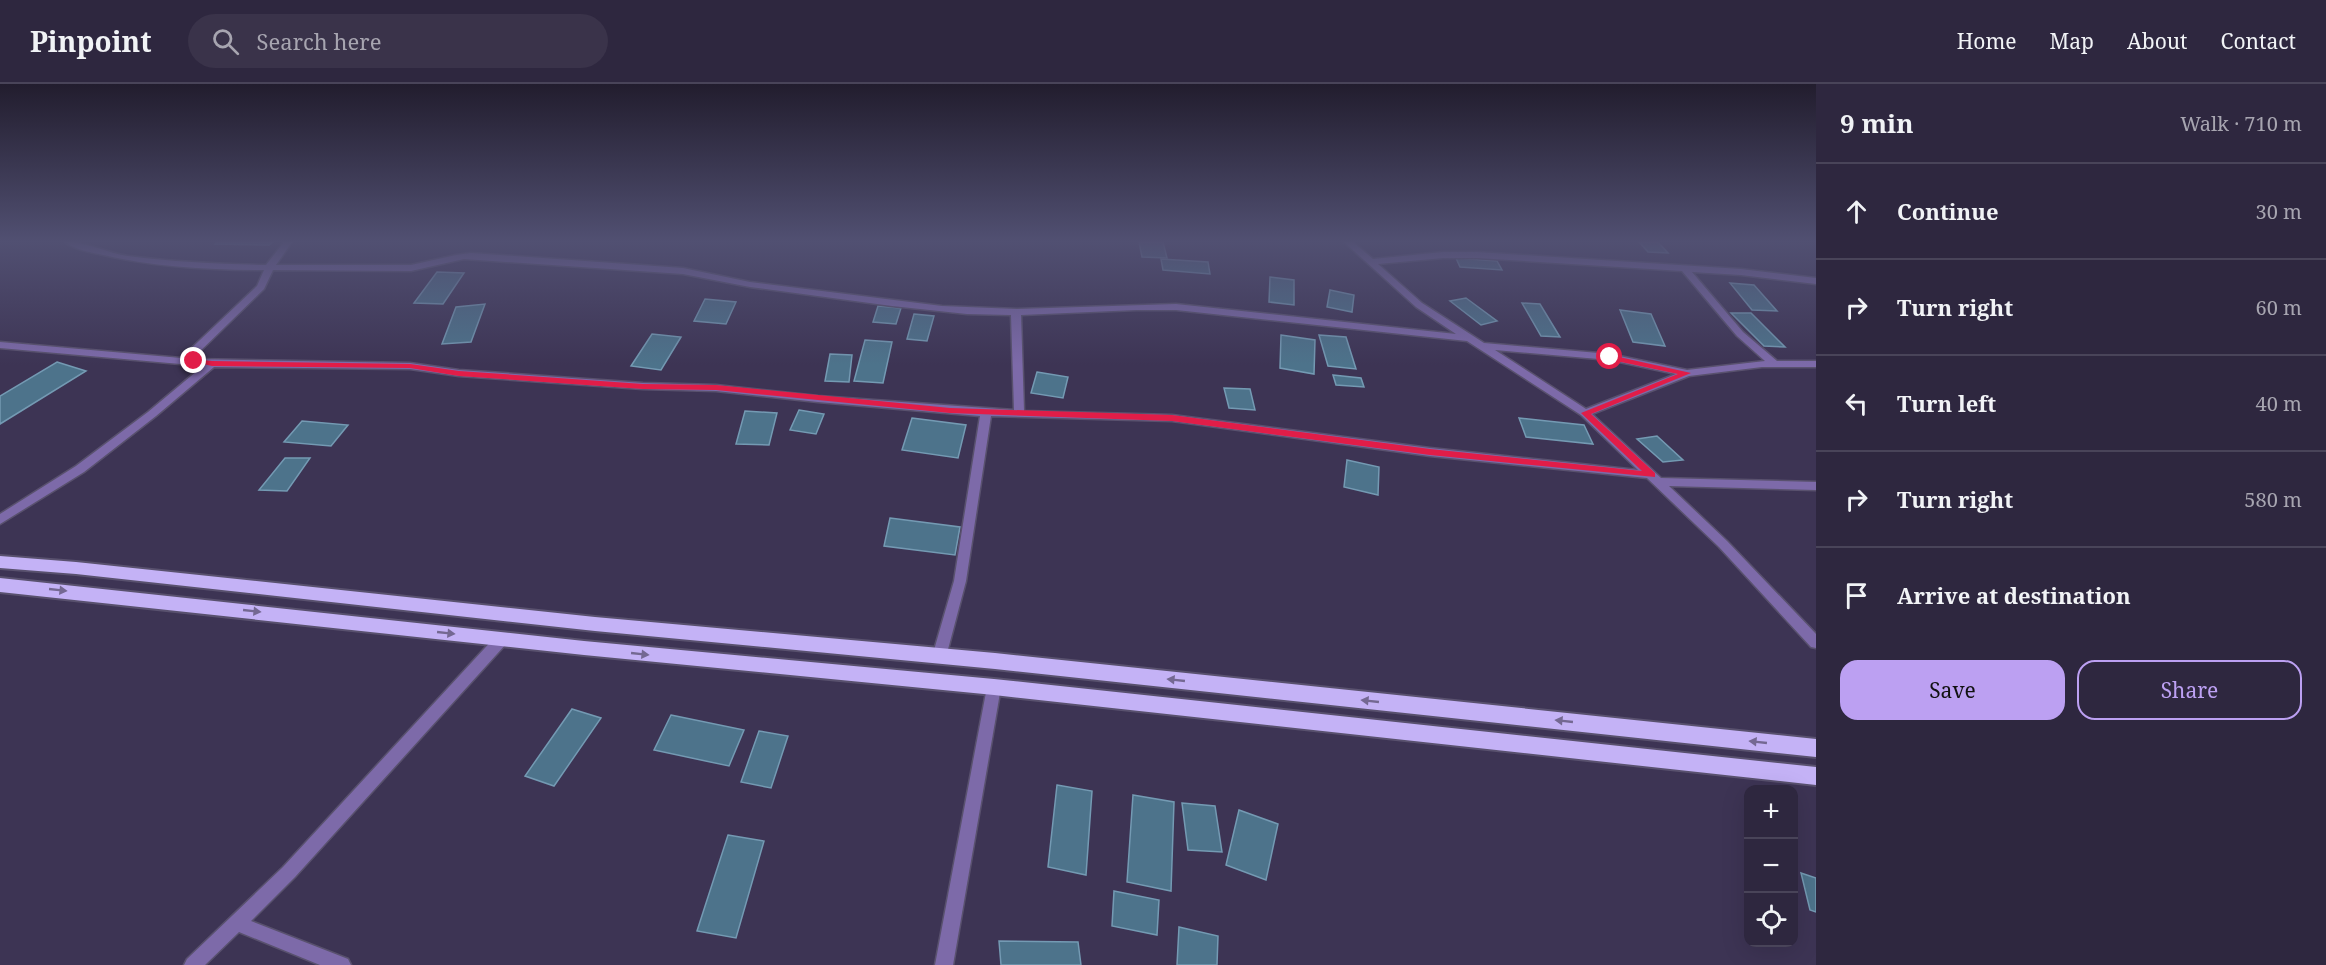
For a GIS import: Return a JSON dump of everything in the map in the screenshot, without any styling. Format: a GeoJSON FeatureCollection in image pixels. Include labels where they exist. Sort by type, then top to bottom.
{"type":"FeatureCollection","features":[{"type":"Feature","properties":{"kind":"highway"},"geometry":{"type":"LineString","coordinates":[[0,562],[1816,748]]}},
{"type":"Feature","properties":{"kind":"highway"},"geometry":{"type":"LineString","coordinates":[[0,585],[501,640],[994,687],[1816,776]]}},
{"type":"Feature","properties":{"kind":"street"},"geometry":{"type":"LineString","coordinates":[[185,360],[248,302],[263,283]]}},
{"type":"Feature","properties":{"kind":"street"},"geometry":{"type":"LineString","coordinates":[[738,283],[868,301],[1016,312],[1129,306],[1176,307],[1470,338]]}},
{"type":"Feature","properties":{"kind":"street"},"geometry":{"type":"LineString","coordinates":[[1395,283],[1419,305],[1585,413],[1723,544],[1816,643]]}},
{"type":"Feature","properties":{"kind":"street"},"geometry":{"type":"LineString","coordinates":[[1697,283],[1740,333],[1774,364]]}},
{"type":"Feature","properties":{"kind":"street"},"geometry":{"type":"LineString","coordinates":[[1016,312],[1019,414]]}},
{"type":"Feature","properties":{"kind":"street"},"geometry":{"type":"LineString","coordinates":[[0,345],[212,364],[410,366],[459,373],[632,386],[716,388],[986,413],[1172,418],[1430,452],[1655,478],[1816,486]]}},
{"type":"Feature","properties":{"kind":"street"},"geometry":{"type":"LineString","coordinates":[[1481,345],[1610,357],[1687,373]]}},
{"type":"Feature","properties":{"kind":"street"},"geometry":{"type":"LineString","coordinates":[[1585,413],[1687,373],[1774,364],[1816,363]]}},
{"type":"Feature","properties":{"kind":"street"},"geometry":{"type":"LineString","coordinates":[[0,520],[80,469],[212,364]]}},
{"type":"Feature","properties":{"kind":"street"},"geometry":{"type":"LineString","coordinates":[[939,657],[960,581],[986,413]]}},
{"type":"Feature","properties":{"kind":"street"},"geometry":{"type":"LineString","coordinates":[[193,965],[289,872],[501,640]]}},
{"type":"Feature","properties":{"kind":"street"},"geometry":{"type":"LineString","coordinates":[[944,965],[994,687]]}},
{"type":"Feature","properties":{"kind":"street"},"geometry":{"type":"LineString","coordinates":[[236,923],[342,965]]}},
{"type":"Feature","properties":{"kind":"building"},"geometry":{"type":"Polygon","coordinates":[[[429,283],[457,283],[443,304],[414,303],[429,283]]]}},
{"type":"Feature","properties":{"kind":"building"},"geometry":{"type":"Polygon","coordinates":[[[1270,283],[1294,283],[1294,305],[1269,302],[1270,283]]]}},
{"type":"Feature","properties":{"kind":"building"},"geometry":{"type":"Polygon","coordinates":[[[1730,283],[1754,285],[1777,311],[1752,310],[1730,283]]]}},
{"type":"Feature","properties":{"kind":"building"},"geometry":{"type":"Polygon","coordinates":[[[1330,290],[1354,295],[1352,312],[1327,307],[1330,290]]]}},
{"type":"Feature","properties":{"kind":"building"},"geometry":{"type":"Polygon","coordinates":[[[1466,298],[1497,321],[1481,325],[1450,301],[1466,298]]]}},
{"type":"Feature","properties":{"kind":"building"},"geometry":{"type":"Polygon","coordinates":[[[705,299],[736,302],[726,324],[694,321],[705,299]]]}},
{"type":"Feature","properties":{"kind":"building"},"geometry":{"type":"Polygon","coordinates":[[[1522,303],[1540,304],[1560,337],[1541,336],[1522,303]]]}},
{"type":"Feature","properties":{"kind":"building"},"geometry":{"type":"Polygon","coordinates":[[[485,304],[471,342],[442,344],[456,307],[485,304]]]}},
{"type":"Feature","properties":{"kind":"building"},"geometry":{"type":"Polygon","coordinates":[[[878,306],[901,308],[896,324],[873,322],[878,306]]]}},
{"type":"Feature","properties":{"kind":"building"},"geometry":{"type":"Polygon","coordinates":[[[1620,310],[1651,314],[1665,346],[1633,342],[1620,310]]]}},
{"type":"Feature","properties":{"kind":"building"},"geometry":{"type":"Polygon","coordinates":[[[1731,313],[1751,313],[1785,347],[1764,346],[1731,313]]]}},
{"type":"Feature","properties":{"kind":"building"},"geometry":{"type":"Polygon","coordinates":[[[914,314],[934,316],[927,341],[907,339],[914,314]]]}},
{"type":"Feature","properties":{"kind":"building"},"geometry":{"type":"Polygon","coordinates":[[[652,334],[681,337],[661,370],[631,366],[652,334]]]}},
{"type":"Feature","properties":{"kind":"building"},"geometry":{"type":"Polygon","coordinates":[[[1281,335],[1315,340],[1314,374],[1280,368],[1281,335]]]}},
{"type":"Feature","properties":{"kind":"building"},"geometry":{"type":"Polygon","coordinates":[[[1319,335],[1346,337],[1356,369],[1328,366],[1319,335]]]}},
{"type":"Feature","properties":{"kind":"building"},"geometry":{"type":"Polygon","coordinates":[[[865,340],[892,342],[883,383],[854,381],[865,340]]]}},
{"type":"Feature","properties":{"kind":"building"},"geometry":{"type":"Polygon","coordinates":[[[830,354],[852,355],[849,382],[825,381],[830,354]]]}},
{"type":"Feature","properties":{"kind":"building"},"geometry":{"type":"Polygon","coordinates":[[[57,362],[86,371],[0,424],[0,396],[57,362]]]}},
{"type":"Feature","properties":{"kind":"building"},"geometry":{"type":"Polygon","coordinates":[[[1037,372],[1068,377],[1063,398],[1031,393],[1037,372]]]}},
{"type":"Feature","properties":{"kind":"building"},"geometry":{"type":"Polygon","coordinates":[[[1333,375],[1361,378],[1364,387],[1336,385],[1333,375]]]}},
{"type":"Feature","properties":{"kind":"building"},"geometry":{"type":"Polygon","coordinates":[[[1224,388],[1250,389],[1255,410],[1229,408],[1224,388]]]}},
{"type":"Feature","properties":{"kind":"building"},"geometry":{"type":"Polygon","coordinates":[[[799,410],[824,414],[816,434],[790,430],[799,410]]]}},
{"type":"Feature","properties":{"kind":"building"},"geometry":{"type":"Polygon","coordinates":[[[745,411],[777,413],[769,445],[736,444],[745,411]]]}},
{"type":"Feature","properties":{"kind":"building"},"geometry":{"type":"Polygon","coordinates":[[[912,418],[966,425],[958,458],[902,450],[912,418]]]}},
{"type":"Feature","properties":{"kind":"building"},"geometry":{"type":"Polygon","coordinates":[[[1519,418],[1584,425],[1593,444],[1526,437],[1519,418]]]}},
{"type":"Feature","properties":{"kind":"building"},"geometry":{"type":"Polygon","coordinates":[[[302,421],[348,425],[331,446],[284,442],[302,421]]]}},
{"type":"Feature","properties":{"kind":"building"},"geometry":{"type":"Polygon","coordinates":[[[1657,436],[1683,460],[1663,462],[1637,439],[1657,436]]]}},
{"type":"Feature","properties":{"kind":"building"},"geometry":{"type":"Polygon","coordinates":[[[285,458],[310,458],[287,491],[259,490],[285,458]]]}},
{"type":"Feature","properties":{"kind":"building"},"geometry":{"type":"Polygon","coordinates":[[[1347,460],[1379,467],[1378,495],[1344,487],[1347,460]]]}},
{"type":"Feature","properties":{"kind":"building"},"geometry":{"type":"Polygon","coordinates":[[[890,518],[960,527],[955,555],[884,546],[890,518]]]}},
{"type":"Feature","properties":{"kind":"building"},"geometry":{"type":"Polygon","coordinates":[[[572,709],[601,718],[554,786],[525,776],[572,709]]]}},
{"type":"Feature","properties":{"kind":"building"},"geometry":{"type":"Polygon","coordinates":[[[671,715],[744,730],[729,766],[654,750],[671,715]]]}},
{"type":"Feature","properties":{"kind":"building"},"geometry":{"type":"Polygon","coordinates":[[[759,731],[788,736],[771,788],[741,782],[759,731]]]}},
{"type":"Feature","properties":{"kind":"building"},"geometry":{"type":"Polygon","coordinates":[[[1057,785],[1092,791],[1086,875],[1048,867],[1057,785]]]}},
{"type":"Feature","properties":{"kind":"building"},"geometry":{"type":"Polygon","coordinates":[[[1133,795],[1174,802],[1171,891],[1127,882],[1133,795]]]}},
{"type":"Feature","properties":{"kind":"building"},"geometry":{"type":"Polygon","coordinates":[[[1182,803],[1215,806],[1222,852],[1188,850],[1182,803]]]}},
{"type":"Feature","properties":{"kind":"building"},"geometry":{"type":"Polygon","coordinates":[[[1239,810],[1278,824],[1266,880],[1226,865],[1239,810]]]}},
{"type":"Feature","properties":{"kind":"building"},"geometry":{"type":"Polygon","coordinates":[[[728,835],[764,841],[736,938],[697,931],[728,835]]]}},
{"type":"Feature","properties":{"kind":"building"},"geometry":{"type":"Polygon","coordinates":[[[1801,873],[1816,878],[1816,912],[1810,910],[1801,873]]]}},
{"type":"Feature","properties":{"kind":"building"},"geometry":{"type":"Polygon","coordinates":[[[1114,891],[1159,900],[1157,935],[1112,926],[1114,891]]]}},
{"type":"Feature","properties":{"kind":"building"},"geometry":{"type":"Polygon","coordinates":[[[1179,927],[1218,936],[1217,965],[1177,965],[1179,927]]]}},
{"type":"Feature","properties":{"kind":"building"},"geometry":{"type":"Polygon","coordinates":[[[999,941],[1078,942],[1081,965],[1001,965],[999,941]]]}},
{"type":"Feature","properties":{"kind":"route"},"geometry":{"type":"LineString","coordinates":[[194,361],[212,364],[410,366],[459,373],[643,386],[716,388],[950,411],[1172,418],[1430,452],[1652,475],[1585,413],[1687,373],[1610,357]]}}]}
